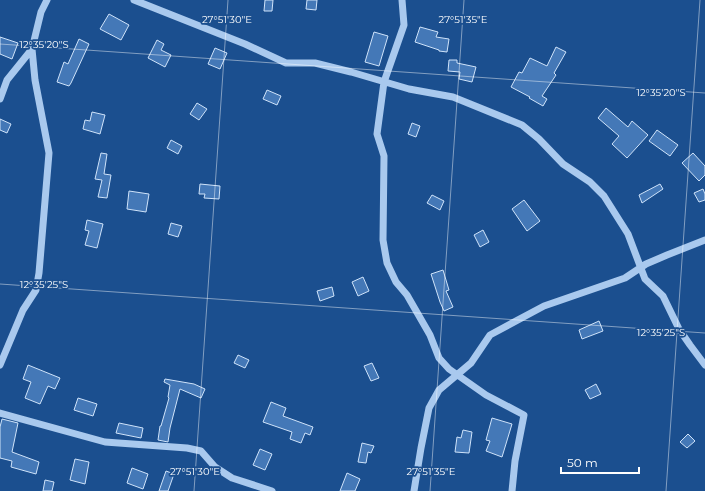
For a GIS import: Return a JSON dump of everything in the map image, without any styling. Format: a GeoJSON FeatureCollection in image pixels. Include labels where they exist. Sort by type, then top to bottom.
{"type":"FeatureCollection","features":[{"type":"Feature","properties":{"kind":"street"},"geometry":{"type":"LineString","coordinates":[[0,365],[23,310],[36,290],[39,273],[49,153],[35,80],[32,49],[41,12],[47,0]]}},
{"type":"Feature","properties":{"kind":"street"},"geometry":{"type":"LineString","coordinates":[[134,0],[245,44],[286,63],[315,63],[409,89],[453,97],[522,125],[539,139],[563,164],[590,182],[604,196],[628,234],[645,279],[663,296],[679,329],[705,365]]}},
{"type":"Feature","properties":{"kind":"street"},"geometry":{"type":"LineString","coordinates":[[402,0],[404,25],[384,82],[377,134],[384,156],[383,240],[387,262],[396,282],[408,295],[430,335],[439,358],[449,369],[486,395],[524,415],[515,461],[512,491]]}},
{"type":"Feature","properties":{"kind":"street"},"geometry":{"type":"LineString","coordinates":[[0,99],[7,80],[32,49]]}},
{"type":"Feature","properties":{"kind":"street"},"geometry":{"type":"LineString","coordinates":[[414,491],[429,408],[439,390],[471,363],[490,335],[544,306],[625,278],[646,264],[705,240]]}},
{"type":"Feature","properties":{"kind":"street"},"geometry":{"type":"LineString","coordinates":[[0,413],[105,442],[187,448],[201,451],[215,467],[232,478],[272,491]]}},
{"type":"Feature","properties":{"kind":"building"},"geometry":{"type":"Polygon","coordinates":[[[265,0],[273,0],[272,11],[264,11],[265,0]]]}},
{"type":"Feature","properties":{"kind":"building"},"geometry":{"type":"Polygon","coordinates":[[[307,0],[317,0],[316,10],[306,9],[307,0]]]}},
{"type":"Feature","properties":{"kind":"building"},"geometry":{"type":"Polygon","coordinates":[[[109,14],[129,25],[121,40],[100,29],[109,14]]]}},
{"type":"Feature","properties":{"kind":"building"},"geometry":{"type":"Polygon","coordinates":[[[420,27],[438,32],[436,37],[449,39],[447,52],[439,51],[415,42],[420,27]]]}},
{"type":"Feature","properties":{"kind":"building"},"geometry":{"type":"Polygon","coordinates":[[[374,32],[388,36],[379,66],[365,62],[374,32]]]}},
{"type":"Feature","properties":{"kind":"building"},"geometry":{"type":"Polygon","coordinates":[[[0,37],[18,43],[12,59],[0,54],[0,37]]]}},
{"type":"Feature","properties":{"kind":"building"},"geometry":{"type":"Polygon","coordinates":[[[79,39],[89,44],[71,83],[69,86],[57,82],[64,62],[68,64],[79,39]]]}},
{"type":"Feature","properties":{"kind":"building"},"geometry":{"type":"Polygon","coordinates":[[[157,40],[164,44],[161,50],[171,55],[165,67],[148,58],[157,40]]]}},
{"type":"Feature","properties":{"kind":"building"},"geometry":{"type":"Polygon","coordinates":[[[556,47],[566,52],[554,73],[556,75],[542,96],[547,99],[543,106],[511,87],[519,72],[522,73],[530,58],[547,66],[556,47]]]}},
{"type":"Feature","properties":{"kind":"building"},"geometry":{"type":"Polygon","coordinates":[[[215,48],[227,53],[220,69],[208,64],[215,48]]]}},
{"type":"Feature","properties":{"kind":"building"},"geometry":{"type":"Polygon","coordinates":[[[449,60],[457,60],[457,63],[476,67],[472,82],[459,79],[460,72],[448,71],[449,60]]]}},
{"type":"Feature","properties":{"kind":"building"},"geometry":{"type":"Polygon","coordinates":[[[267,90],[281,96],[277,105],[263,99],[267,90]]]}},
{"type":"Feature","properties":{"kind":"building"},"geometry":{"type":"Polygon","coordinates":[[[197,103],[207,109],[199,120],[190,114],[197,103]]]}},
{"type":"Feature","properties":{"kind":"building"},"geometry":{"type":"Polygon","coordinates":[[[606,108],[628,127],[632,121],[648,135],[627,158],[612,144],[619,136],[598,118],[606,108]]]}},
{"type":"Feature","properties":{"kind":"building"},"geometry":{"type":"Polygon","coordinates":[[[92,112],[105,115],[100,134],[83,129],[85,120],[90,121],[92,112]]]}},
{"type":"Feature","properties":{"kind":"building"},"geometry":{"type":"Polygon","coordinates":[[[0,119],[11,124],[7,133],[0,130],[0,119]]]}},
{"type":"Feature","properties":{"kind":"building"},"geometry":{"type":"Polygon","coordinates":[[[412,123],[420,126],[416,137],[408,134],[412,123]]]}},
{"type":"Feature","properties":{"kind":"building"},"geometry":{"type":"Polygon","coordinates":[[[657,130],[678,145],[670,156],[649,141],[657,130]]]}},
{"type":"Feature","properties":{"kind":"building"},"geometry":{"type":"Polygon","coordinates":[[[171,140],[182,146],[178,154],[167,148],[171,140]]]}},
{"type":"Feature","properties":{"kind":"building"},"geometry":{"type":"Polygon","coordinates":[[[101,153],[107,154],[104,174],[111,175],[107,198],[98,197],[102,180],[95,179],[101,153]]]}},
{"type":"Feature","properties":{"kind":"building"},"geometry":{"type":"Polygon","coordinates":[[[693,153],[705,166],[705,175],[699,181],[682,163],[693,153]]]}},
{"type":"Feature","properties":{"kind":"building"},"geometry":{"type":"Polygon","coordinates":[[[200,184],[220,186],[219,199],[204,198],[205,194],[199,194],[200,184]]]}},
{"type":"Feature","properties":{"kind":"building"},"geometry":{"type":"Polygon","coordinates":[[[660,184],[663,189],[642,203],[639,195],[660,184]]]}},
{"type":"Feature","properties":{"kind":"building"},"geometry":{"type":"Polygon","coordinates":[[[703,189],[705,200],[699,202],[694,193],[703,189]]]}},
{"type":"Feature","properties":{"kind":"building"},"geometry":{"type":"Polygon","coordinates":[[[129,191],[149,194],[146,212],[127,209],[129,191]]]}},
{"type":"Feature","properties":{"kind":"building"},"geometry":{"type":"Polygon","coordinates":[[[432,195],[444,201],[440,210],[427,203],[432,195]]]}},
{"type":"Feature","properties":{"kind":"building"},"geometry":{"type":"Polygon","coordinates":[[[524,200],[540,221],[527,231],[512,209],[524,200]]]}},
{"type":"Feature","properties":{"kind":"building"},"geometry":{"type":"Polygon","coordinates":[[[87,220],[103,224],[97,248],[85,245],[89,231],[85,230],[87,220]]]}},
{"type":"Feature","properties":{"kind":"building"},"geometry":{"type":"Polygon","coordinates":[[[171,223],[182,226],[178,237],[168,234],[171,223]]]}},
{"type":"Feature","properties":{"kind":"building"},"geometry":{"type":"Polygon","coordinates":[[[483,230],[489,242],[480,247],[474,235],[483,230]]]}},
{"type":"Feature","properties":{"kind":"building"},"geometry":{"type":"Polygon","coordinates":[[[443,270],[449,290],[446,291],[453,307],[444,311],[431,274],[443,270]]]}},
{"type":"Feature","properties":{"kind":"building"},"geometry":{"type":"Polygon","coordinates":[[[363,277],[369,291],[358,296],[352,282],[363,277]]]}},
{"type":"Feature","properties":{"kind":"building"},"geometry":{"type":"Polygon","coordinates":[[[332,287],[334,296],[320,301],[317,291],[332,287]]]}},
{"type":"Feature","properties":{"kind":"building"},"geometry":{"type":"Polygon","coordinates":[[[599,321],[603,331],[582,339],[579,330],[599,321]]]}},
{"type":"Feature","properties":{"kind":"building"},"geometry":{"type":"Polygon","coordinates":[[[238,355],[249,360],[245,368],[234,363],[238,355]]]}},
{"type":"Feature","properties":{"kind":"building"},"geometry":{"type":"Polygon","coordinates":[[[372,363],[379,378],[371,381],[364,366],[372,363]]]}},
{"type":"Feature","properties":{"kind":"building"},"geometry":{"type":"Polygon","coordinates":[[[28,365],[60,378],[55,389],[48,386],[40,404],[25,398],[31,382],[23,379],[28,365]]]}},
{"type":"Feature","properties":{"kind":"building"},"geometry":{"type":"Polygon","coordinates":[[[165,379],[194,384],[205,389],[201,398],[180,389],[168,442],[158,440],[160,426],[169,398],[170,385],[164,382],[165,379]]]}},
{"type":"Feature","properties":{"kind":"building"},"geometry":{"type":"Polygon","coordinates":[[[596,384],[601,394],[590,399],[585,390],[596,384]]]}},
{"type":"Feature","properties":{"kind":"building"},"geometry":{"type":"Polygon","coordinates":[[[78,398],[97,404],[93,416],[74,410],[78,398]]]}},
{"type":"Feature","properties":{"kind":"building"},"geometry":{"type":"Polygon","coordinates":[[[271,402],[286,408],[283,416],[313,427],[310,435],[305,433],[301,443],[290,439],[292,432],[263,422],[271,402]]]}},
{"type":"Feature","properties":{"kind":"building"},"geometry":{"type":"Polygon","coordinates":[[[492,418],[512,424],[502,457],[486,451],[490,441],[486,440],[492,418]]]}},
{"type":"Feature","properties":{"kind":"building"},"geometry":{"type":"Polygon","coordinates":[[[2,419],[18,423],[12,452],[39,462],[36,474],[11,467],[12,461],[0,458],[0,427],[2,419]]]}},
{"type":"Feature","properties":{"kind":"building"},"geometry":{"type":"Polygon","coordinates":[[[119,423],[143,428],[141,438],[116,433],[119,423]]]}},
{"type":"Feature","properties":{"kind":"building"},"geometry":{"type":"Polygon","coordinates":[[[463,430],[472,432],[469,453],[455,452],[457,437],[461,438],[463,430]]]}},
{"type":"Feature","properties":{"kind":"building"},"geometry":{"type":"Polygon","coordinates":[[[688,434],[695,441],[687,448],[680,442],[688,434]]]}},
{"type":"Feature","properties":{"kind":"building"},"geometry":{"type":"Polygon","coordinates":[[[362,443],[374,446],[371,453],[368,452],[366,463],[358,462],[362,443]]]}},
{"type":"Feature","properties":{"kind":"building"},"geometry":{"type":"Polygon","coordinates":[[[260,449],[272,454],[265,470],[253,465],[260,449]]]}},
{"type":"Feature","properties":{"kind":"building"},"geometry":{"type":"Polygon","coordinates":[[[75,459],[89,462],[85,484],[70,480],[75,459]]]}},
{"type":"Feature","properties":{"kind":"building"},"geometry":{"type":"Polygon","coordinates":[[[132,468],[148,474],[143,489],[127,483],[132,468]]]}},
{"type":"Feature","properties":{"kind":"building"},"geometry":{"type":"Polygon","coordinates":[[[166,471],[174,474],[168,491],[159,491],[166,471]]]}},
{"type":"Feature","properties":{"kind":"building"},"geometry":{"type":"Polygon","coordinates":[[[347,473],[360,479],[355,491],[340,491],[347,473]]]}},
{"type":"Feature","properties":{"kind":"building"},"geometry":{"type":"Polygon","coordinates":[[[45,480],[54,482],[52,491],[43,491],[45,480]]]}}]}
